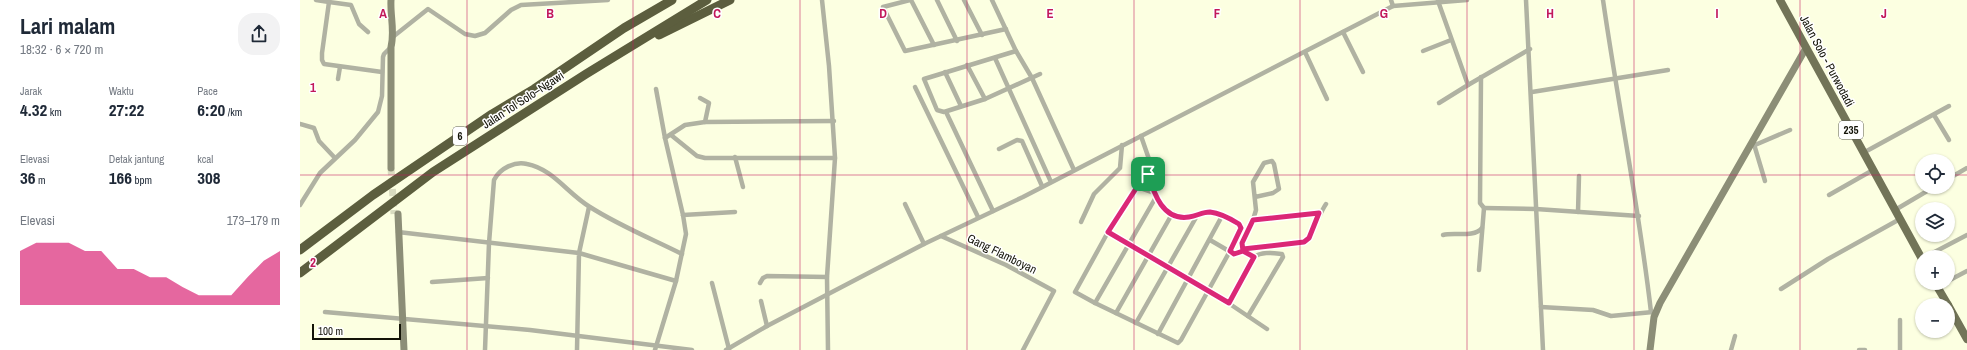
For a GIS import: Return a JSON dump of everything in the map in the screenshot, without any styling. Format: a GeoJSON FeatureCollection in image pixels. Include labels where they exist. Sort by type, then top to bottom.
{"type":"FeatureCollection","features":[{"type":"Feature","properties":{"kind":"highway"},"geometry":{"type":"LineString","coordinates":[[624,28],[659,0]]}},
{"type":"Feature","properties":{"kind":"highway","name":"Jalan Tol Solo–Ngawi"},"geometry":{"type":"LineString","coordinates":[[300,250],[373,195],[624,28],[672,0]]}},
{"type":"Feature","properties":{"kind":"highway","name":"Jalan Tol Solo–Ngawi"},"geometry":{"type":"LineString","coordinates":[[300,273],[433,172],[604,62],[707,0]]}},
{"type":"Feature","properties":{"kind":"highway"},"geometry":{"type":"LineString","coordinates":[[604,62],[730,0]]}},
{"type":"Feature","properties":{"kind":"main road","name":"Jalan Solo - Purwodadi"},"geometry":{"type":"LineString","coordinates":[[1780,0],[1917,250]]}},
{"type":"Feature","properties":{"kind":"main road"},"geometry":{"type":"LineString","coordinates":[[1955,318],[1967,339]]}},
{"type":"Feature","properties":{"kind":"street"},"geometry":{"type":"LineString","coordinates":[[316,0],[351,5],[359,24],[368,32]]}},
{"type":"Feature","properties":{"kind":"street"},"geometry":{"type":"LineString","coordinates":[[391,0],[390,12],[394,36],[391,47],[392,165]]}},
{"type":"Feature","properties":{"kind":"street"},"geometry":{"type":"LineString","coordinates":[[394,36],[428,9],[465,34],[475,36],[485,33],[517,6],[569,0],[608,0]]}},
{"type":"Feature","properties":{"kind":"street"},"geometry":{"type":"LineString","coordinates":[[822,0],[834,121],[835,158],[827,277],[828,350]]}},
{"type":"Feature","properties":{"kind":"street"},"geometry":{"type":"LineString","coordinates":[[934,45],[911,0],[883,7],[904,50],[934,45],[957,41],[1006,29]]}},
{"type":"Feature","properties":{"kind":"street"},"geometry":{"type":"LineString","coordinates":[[937,0],[957,41]]}},
{"type":"Feature","properties":{"kind":"street"},"geometry":{"type":"LineString","coordinates":[[964,0],[982,35]]}},
{"type":"Feature","properties":{"kind":"street"},"geometry":{"type":"LineString","coordinates":[[992,0],[1016,51],[1032,78],[1074,170]]}},
{"type":"Feature","properties":{"kind":"street"},"geometry":{"type":"LineString","coordinates":[[1391,0],[1393,6]]}},
{"type":"Feature","properties":{"kind":"street"},"geometry":{"type":"LineString","coordinates":[[712,283],[727,350],[767,326],[924,244],[1122,146],[1393,6],[1438,1],[1467,0]]}},
{"type":"Feature","properties":{"kind":"street"},"geometry":{"type":"LineString","coordinates":[[1526,0],[1530,48],[1543,350]]}},
{"type":"Feature","properties":{"kind":"street"},"geometry":{"type":"LineString","coordinates":[[1603,0],[1615,80],[1639,216],[1653,312],[1650,350]]}},
{"type":"Feature","properties":{"kind":"street"},"geometry":{"type":"LineString","coordinates":[[1438,1],[1468,84]]}},
{"type":"Feature","properties":{"kind":"street"},"geometry":{"type":"LineString","coordinates":[[329,2],[322,60],[324,64],[382,72]]}},
{"type":"Feature","properties":{"kind":"street"},"geometry":{"type":"LineString","coordinates":[[1342,32],[1363,72]]}},
{"type":"Feature","properties":{"kind":"street"},"geometry":{"type":"LineString","coordinates":[[1423,51],[1451,40]]}},
{"type":"Feature","properties":{"kind":"street"},"geometry":{"type":"LineString","coordinates":[[300,205],[316,178],[335,158],[359,137],[378,112],[382,96],[384,55],[391,47]]}},
{"type":"Feature","properties":{"kind":"street"},"geometry":{"type":"LineString","coordinates":[[1439,103],[1468,84],[1530,48]]}},
{"type":"Feature","properties":{"kind":"street"},"geometry":{"type":"LineString","coordinates":[[1653,312],[1754,143],[1806,48]]}},
{"type":"Feature","properties":{"kind":"street"},"geometry":{"type":"LineString","coordinates":[[1016,51],[924,79],[926,89],[939,112],[944,112],[985,99],[1040,74]]}},
{"type":"Feature","properties":{"kind":"street"},"geometry":{"type":"LineString","coordinates":[[1305,52],[1327,99]]}},
{"type":"Feature","properties":{"kind":"street"},"geometry":{"type":"LineString","coordinates":[[995,58],[1051,182]]}},
{"type":"Feature","properties":{"kind":"street"},"geometry":{"type":"LineString","coordinates":[[967,65],[985,99]]}},
{"type":"Feature","properties":{"kind":"street"},"geometry":{"type":"LineString","coordinates":[[338,79],[340,67]]}},
{"type":"Feature","properties":{"kind":"street"},"geometry":{"type":"LineString","coordinates":[[1532,92],[1615,80],[1668,70]]}},
{"type":"Feature","properties":{"kind":"street"},"geometry":{"type":"LineString","coordinates":[[945,72],[961,106]]}},
{"type":"Feature","properties":{"kind":"street"},"geometry":{"type":"LineString","coordinates":[[1479,270],[1484,208],[1480,203],[1481,77]]}},
{"type":"Feature","properties":{"kind":"street"},"geometry":{"type":"LineString","coordinates":[[915,87],[978,218]]}},
{"type":"Feature","properties":{"kind":"street"},"geometry":{"type":"LineString","coordinates":[[656,89],[664,138],[684,215],[686,234],[676,281],[656,348]]}},
{"type":"Feature","properties":{"kind":"street"},"geometry":{"type":"LineString","coordinates":[[700,98],[709,103],[705,122]]}},
{"type":"Feature","properties":{"kind":"street"},"geometry":{"type":"LineString","coordinates":[[1863,153],[1949,106]]}},
{"type":"Feature","properties":{"kind":"street"},"geometry":{"type":"LineString","coordinates":[[947,114],[993,211]]}},
{"type":"Feature","properties":{"kind":"street"},"geometry":{"type":"LineString","coordinates":[[1934,115],[1949,140]]}},
{"type":"Feature","properties":{"kind":"street"},"geometry":{"type":"LineString","coordinates":[[664,138],[685,125],[705,122],[834,121]]}},
{"type":"Feature","properties":{"kind":"street"},"geometry":{"type":"LineString","coordinates":[[300,124],[314,128],[319,141],[335,158]]}},
{"type":"Feature","properties":{"kind":"street"},"geometry":{"type":"LineString","coordinates":[[1754,143],[1790,130]]}},
{"type":"Feature","properties":{"kind":"street"},"geometry":{"type":"LineString","coordinates":[[671,135],[697,156],[705,158],[835,158]]}},
{"type":"Feature","properties":{"kind":"street"},"geometry":{"type":"LineString","coordinates":[[1141,136],[1150,162],[1148,174],[1155,195],[1162,206],[1172,214],[1183,217],[1210,212],[1222,216],[1241,226],[1230,251],[1180,342],[1175,342],[1158,334],[1075,292],[1108,232],[1137,187],[1148,174]]}},
{"type":"Feature","properties":{"kind":"street"},"geometry":{"type":"LineString","coordinates":[[999,149],[1017,140],[1022,141],[1042,186]]}},
{"type":"Feature","properties":{"kind":"street"},"geometry":{"type":"LineString","coordinates":[[1754,143],[1765,181]]}},
{"type":"Feature","properties":{"kind":"street"},"geometry":{"type":"LineString","coordinates":[[1081,222],[1094,194],[1120,168],[1122,146]]}},
{"type":"Feature","properties":{"kind":"street"},"geometry":{"type":"LineString","coordinates":[[735,157],[743,187]]}},
{"type":"Feature","properties":{"kind":"street"},"geometry":{"type":"LineString","coordinates":[[1254,257],[1243,250],[1242,243],[1256,210],[1253,182],[1255,176],[1264,163],[1272,161],[1274,164],[1279,189],[1273,193],[1255,198]]}},
{"type":"Feature","properties":{"kind":"street"},"geometry":{"type":"LineString","coordinates":[[485,350],[489,243],[494,180],[497,175],[514,164],[525,163],[541,169],[589,207],[682,254]]}},
{"type":"Feature","properties":{"kind":"street"},"geometry":{"type":"LineString","coordinates":[[1955,175],[1967,168]]}},
{"type":"Feature","properties":{"kind":"street"},"geometry":{"type":"LineString","coordinates":[[1829,195],[1873,170]]}},
{"type":"Feature","properties":{"kind":"street"},"geometry":{"type":"LineString","coordinates":[[1578,212],[1579,176]]}},
{"type":"Feature","properties":{"kind":"street"},"geometry":{"type":"LineString","coordinates":[[1137,187],[1155,195]]}},
{"type":"Feature","properties":{"kind":"street"},"geometry":{"type":"LineString","coordinates":[[1895,210],[1922,194]]}},
{"type":"Feature","properties":{"kind":"street"},"geometry":{"type":"LineString","coordinates":[[1095,303],[1155,195]]}},
{"type":"Feature","properties":{"kind":"street"},"geometry":{"type":"LineString","coordinates":[[905,204],[924,244]]}},
{"type":"Feature","properties":{"kind":"street"},"geometry":{"type":"LineString","coordinates":[[1210,240],[1238,254],[1243,250],[1304,242],[1309,238],[1319,213],[1326,204]]}},
{"type":"Feature","properties":{"kind":"street"},"geometry":{"type":"LineString","coordinates":[[577,350],[579,252],[589,207]]}},
{"type":"Feature","properties":{"kind":"street"},"geometry":{"type":"LineString","coordinates":[[1484,208],[1536,209],[1639,216]]}},
{"type":"Feature","properties":{"kind":"street"},"geometry":{"type":"LineString","coordinates":[[684,215],[736,212]]}},
{"type":"Feature","properties":{"kind":"street"},"geometry":{"type":"LineString","coordinates":[[1253,220],[1319,213]]}},
{"type":"Feature","properties":{"kind":"street"},"geometry":{"type":"LineString","coordinates":[[396,214],[398,224],[404,350]]}},
{"type":"Feature","properties":{"kind":"street"},"geometry":{"type":"LineString","coordinates":[[1116,313],[1172,214]]}},
{"type":"Feature","properties":{"kind":"street"},"geometry":{"type":"LineString","coordinates":[[1136,323],[1198,214]]}},
{"type":"Feature","properties":{"kind":"street"},"geometry":{"type":"LineString","coordinates":[[1158,334],[1222,216]]}},
{"type":"Feature","properties":{"kind":"street"},"geometry":{"type":"LineString","coordinates":[[1781,289],[1828,259],[1900,219]]}},
{"type":"Feature","properties":{"kind":"street"},"geometry":{"type":"LineString","coordinates":[[1443,235],[1452,233],[1473,234],[1482,228]]}},
{"type":"Feature","properties":{"kind":"street"},"geometry":{"type":"LineString","coordinates":[[398,232],[579,252],[676,281]]}},
{"type":"Feature","properties":{"kind":"street"},"geometry":{"type":"LineString","coordinates":[[1108,232],[1127,245],[1167,268],[1209,290],[1267,329]]}},
{"type":"Feature","properties":{"kind":"street"},"geometry":{"type":"LineString","coordinates":[[1938,250],[1967,235]]}},
{"type":"Feature","properties":{"kind":"street","name":"Gang Flamboyan"},"geometry":{"type":"LineString","coordinates":[[941,236],[1006,265],[1054,291],[1023,350]]}},
{"type":"Feature","properties":{"kind":"street"},"geometry":{"type":"LineString","coordinates":[[1229,303],[1254,257],[1259,254],[1282,254],[1283,257],[1248,316]]}},
{"type":"Feature","properties":{"kind":"street"},"geometry":{"type":"LineString","coordinates":[[1955,277],[1967,271]]}},
{"type":"Feature","properties":{"kind":"street"},"geometry":{"type":"LineString","coordinates":[[760,283],[763,278],[767,276],[827,277]]}},
{"type":"Feature","properties":{"kind":"street"},"geometry":{"type":"LineString","coordinates":[[432,282],[488,278]]}},
{"type":"Feature","properties":{"kind":"street"},"geometry":{"type":"LineString","coordinates":[[761,301],[767,326]]}},
{"type":"Feature","properties":{"kind":"street"},"geometry":{"type":"LineString","coordinates":[[1541,307],[1593,310],[1611,316],[1653,312]]}},
{"type":"Feature","properties":{"kind":"street"},"geometry":{"type":"LineString","coordinates":[[325,312],[578,335],[656,348],[692,350]]}},
{"type":"Feature","properties":{"kind":"street"},"geometry":{"type":"LineString","coordinates":[[1900,320],[1900,350]]}},
{"type":"Feature","properties":{"kind":"street"},"geometry":{"type":"LineString","coordinates":[[1731,350],[1735,336]]}},
{"type":"Feature","properties":{"kind":"street"},"geometry":{"type":"LineString","coordinates":[[1859,350],[1865,350]]}},
{"type":"Feature","properties":{"kind":"tunnel"},"geometry":{"type":"LineString","coordinates":[[391,168],[394,214]]}},
{"type":"Feature","properties":{"kind":"route"},"geometry":{"type":"LineString","coordinates":[[1148,174],[1137,187],[1108,232],[1127,245],[1209,290],[1229,303],[1254,257],[1243,251],[1243,249],[1304,242],[1309,238],[1319,213],[1253,220],[1242,243],[1243,251],[1238,254],[1234,254],[1230,251],[1241,228],[1239,224],[1210,212],[1190,217],[1183,217],[1166,211],[1154,193],[1148,174]]}}]}
